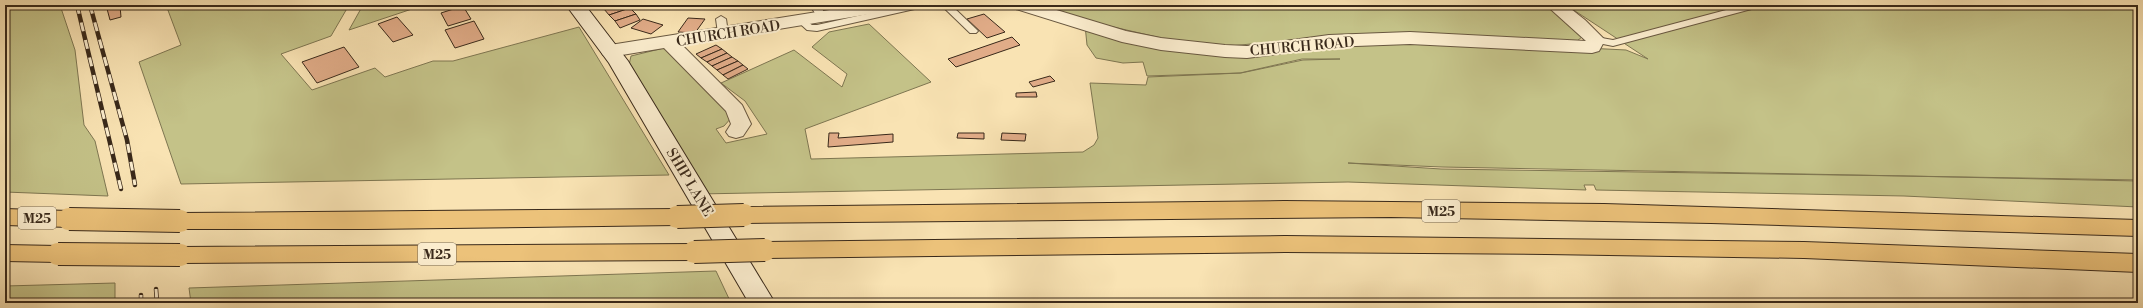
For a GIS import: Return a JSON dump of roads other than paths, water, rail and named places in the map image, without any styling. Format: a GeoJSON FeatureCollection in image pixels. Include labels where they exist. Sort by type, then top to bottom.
{"type":"FeatureCollection","features":[{"type":"Feature","properties":{"kind":"highway","name":"M25"},"geometry":{"type":"LineString","coordinates":[[5,217],[180,221],[384,221],[744,215],[1285,209],[1526,211],[1771,216],[2138,228]]}},
{"type":"Feature","properties":{"kind":"highway","name":"M25"},"geometry":{"type":"LineString","coordinates":[[5,253],[180,255],[694,252],[1286,244],[1804,250],[2138,263]]}},
{"type":"Feature","properties":{"kind":"street","name":"SHIP LANE"},"geometry":{"type":"LineString","coordinates":[[574,5],[614,56],[762,303]]}},
{"type":"Feature","properties":{"kind":"street","name":"CHURCH ROAD"},"geometry":{"type":"LineString","coordinates":[[614,56],[669,42],[722,26],[802,21],[818,11],[894,5]]}},
{"type":"Feature","properties":{"kind":"street","name":"CHURCH ROAD"},"geometry":{"type":"LineString","coordinates":[[1022,5],[1122,36],[1161,44],[1225,51],[1247,52],[1329,41],[1410,38],[1592,44]]}},
{"type":"Feature","properties":{"kind":"street"},"geometry":{"type":"LineString","coordinates":[[1555,5],[1579,24],[1592,44]]}},
{"type":"Feature","properties":{"kind":"street"},"geometry":{"type":"LineString","coordinates":[[669,42],[735,109],[741,124],[736,132]]}},
{"type":"Feature","properties":{"kind":"lane"},"geometry":{"type":"LineString","coordinates":[[802,21],[810,28],[817,28],[919,5]]}},
{"type":"Feature","properties":{"kind":"lane"},"geometry":{"type":"LineString","coordinates":[[946,5],[973,31]]}},
{"type":"Feature","properties":{"kind":"lane"},"geometry":{"type":"LineString","coordinates":[[1592,44],[1613,43],[1639,37],[1756,5]]}},
{"type":"Feature","properties":{"kind":"railway"},"geometry":{"type":"LineString","coordinates":[[77,5],[121,189]]}},
{"type":"Feature","properties":{"kind":"railway"},"geometry":{"type":"LineString","coordinates":[[90,5],[127,140],[135,185]]}},
{"type":"Feature","properties":{"kind":"railway"},"geometry":{"type":"LineString","coordinates":[[156,289],[157,303]]}},
{"type":"Feature","properties":{"kind":"railway"},"geometry":{"type":"LineString","coordinates":[[141,295],[141,303]]}}]}
